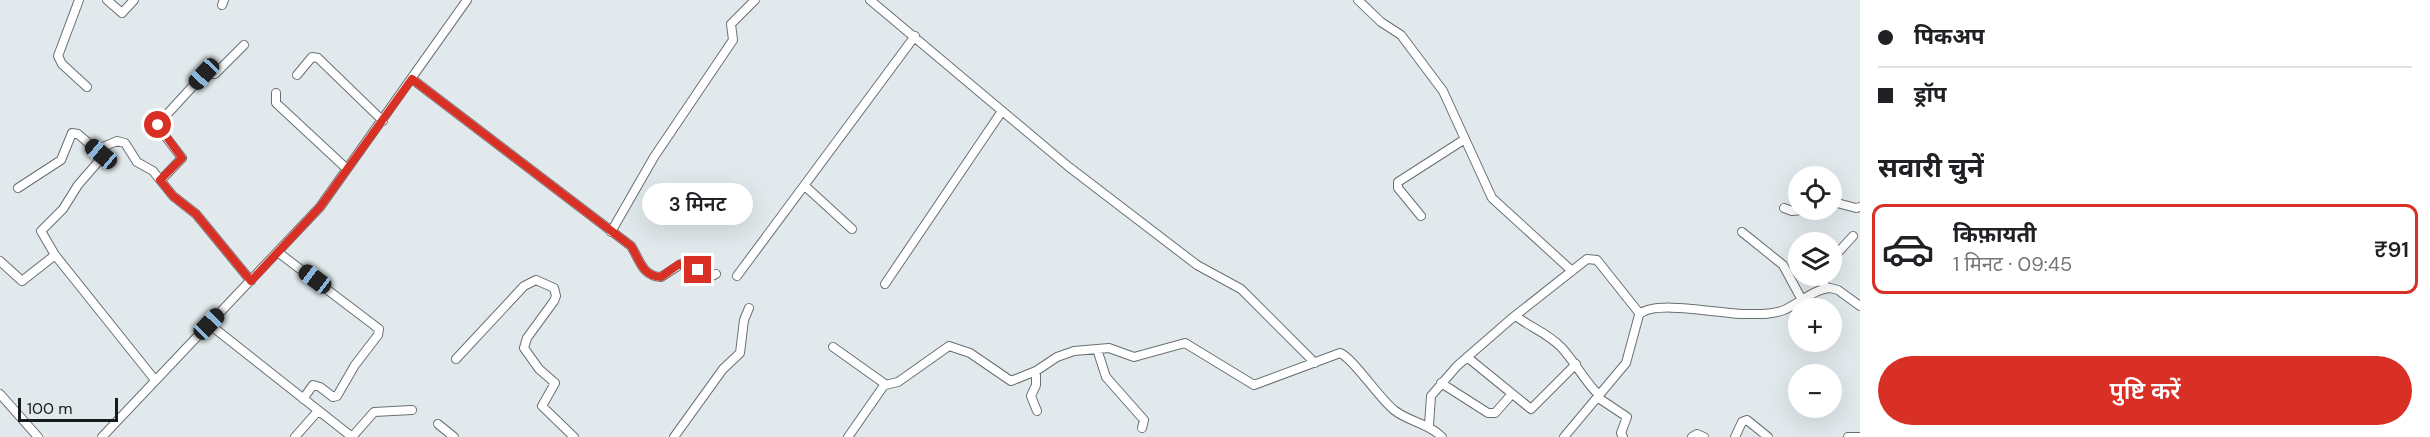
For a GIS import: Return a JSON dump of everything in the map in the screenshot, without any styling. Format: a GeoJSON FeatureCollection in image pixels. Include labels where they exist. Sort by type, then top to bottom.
{"type":"FeatureCollection","features":[{"type":"Feature","properties":{"kind":"street"},"geometry":{"type":"LineString","coordinates":[[79,0],[58,56],[62,64],[87,87]]}},
{"type":"Feature","properties":{"kind":"street"},"geometry":{"type":"LineString","coordinates":[[107,0],[122,13],[134,0]]}},
{"type":"Feature","properties":{"kind":"street"},"geometry":{"type":"LineString","coordinates":[[102,437],[279,253],[320,207],[467,0]]}},
{"type":"Feature","properties":{"kind":"street"},"geometry":{"type":"LineString","coordinates":[[611,232],[654,158],[733,40],[731,24],[755,0]]}},
{"type":"Feature","properties":{"kind":"street"},"geometry":{"type":"LineString","coordinates":[[870,0],[1069,167],[1197,266],[1240,289],[1315,363]]}},
{"type":"Feature","properties":{"kind":"street"},"geometry":{"type":"LineString","coordinates":[[1358,0],[1410,45],[1443,91],[1492,198],[1572,272]]}},
{"type":"Feature","properties":{"kind":"street"},"geometry":{"type":"LineString","coordinates":[[737,276],[915,36]]}},
{"type":"Feature","properties":{"kind":"street"},"geometry":{"type":"LineString","coordinates":[[160,180],[182,158],[159,128],[159,123],[204,74],[215,74],[244,45]]}},
{"type":"Feature","properties":{"kind":"street"},"geometry":{"type":"LineString","coordinates":[[297,75],[309,60],[318,58],[383,121]]}},
{"type":"Feature","properties":{"kind":"street"},"geometry":{"type":"LineString","coordinates":[[412,79],[631,246],[639,265],[655,276],[661,277],[679,264],[710,277],[716,274]]}},
{"type":"Feature","properties":{"kind":"street"},"geometry":{"type":"LineString","coordinates":[[276,93],[276,103],[347,169]]}},
{"type":"Feature","properties":{"kind":"street"},"geometry":{"type":"LineString","coordinates":[[885,284],[1002,111]]}},
{"type":"Feature","properties":{"kind":"street"},"geometry":{"type":"LineString","coordinates":[[18,188],[61,160],[72,133],[78,135],[101,154]]}},
{"type":"Feature","properties":{"kind":"street"},"geometry":{"type":"LineString","coordinates":[[1421,216],[1398,188],[1398,182],[1465,139]]}},
{"type":"Feature","properties":{"kind":"street"},"geometry":{"type":"LineString","coordinates":[[155,380],[55,255],[41,233],[42,228],[63,209],[104,147],[123,142],[135,160],[153,171],[173,196],[196,214],[251,281]]}},
{"type":"Feature","properties":{"kind":"street"},"geometry":{"type":"LineString","coordinates":[[805,186],[852,229]]}},
{"type":"Feature","properties":{"kind":"street"},"geometry":{"type":"LineString","coordinates":[[1842,204],[1860,207]]}},
{"type":"Feature","properties":{"kind":"street"},"geometry":{"type":"LineString","coordinates":[[1784,208],[1788,210]]}},
{"type":"Feature","properties":{"kind":"street"},"geometry":{"type":"LineString","coordinates":[[1742,232],[1783,265],[1801,298]]}},
{"type":"Feature","properties":{"kind":"street"},"geometry":{"type":"LineString","coordinates":[[1842,249],[1853,237]]}},
{"type":"Feature","properties":{"kind":"street"},"geometry":{"type":"LineString","coordinates":[[279,253],[379,331],[337,396],[333,397],[320,387],[313,385],[303,399]]}},
{"type":"Feature","properties":{"kind":"street"},"geometry":{"type":"LineString","coordinates":[[0,261],[20,281],[55,255]]}},
{"type":"Feature","properties":{"kind":"street"},"geometry":{"type":"LineString","coordinates":[[1429,425],[1429,405],[1434,391],[1467,357],[1587,259],[1595,259],[1640,314]]}},
{"type":"Feature","properties":{"kind":"street"},"geometry":{"type":"LineString","coordinates":[[456,359],[524,286],[536,280],[554,288],[556,296],[554,301],[527,338],[524,348],[539,369],[555,383],[542,406],[574,437]]}},
{"type":"Feature","properties":{"kind":"street"},"geometry":{"type":"LineString","coordinates":[[1806,298],[1827,288],[1838,290],[1860,306]]}},
{"type":"Feature","properties":{"kind":"street"},"geometry":{"type":"LineString","coordinates":[[1564,437],[1626,363],[1640,314],[1645,310],[1664,308],[1741,314],[1772,313],[1788,306]]}},
{"type":"Feature","properties":{"kind":"street"},"geometry":{"type":"LineString","coordinates":[[674,437],[723,369],[740,353],[744,320],[749,308]]}},
{"type":"Feature","properties":{"kind":"street"},"geometry":{"type":"LineString","coordinates":[[1516,316],[1528,326],[1538,328],[1576,364],[1598,396],[1627,417],[1621,433],[1623,437]]}},
{"type":"Feature","properties":{"kind":"street"},"geometry":{"type":"LineString","coordinates":[[209,324],[352,437],[374,412],[412,410]]}},
{"type":"Feature","properties":{"kind":"street"},"geometry":{"type":"LineString","coordinates":[[848,437],[885,385],[898,382],[949,346],[970,353],[1008,380],[1015,381],[1062,355],[1096,349],[1113,349],[1134,357],[1185,343],[1254,385],[1315,363],[1337,352],[1344,354],[1370,387],[1394,410],[1406,418],[1429,425],[1442,437]]}},
{"type":"Feature","properties":{"kind":"street"},"geometry":{"type":"LineString","coordinates":[[833,347],[885,385]]}},
{"type":"Feature","properties":{"kind":"street"},"geometry":{"type":"LineString","coordinates":[[1096,349],[1106,377],[1144,420],[1142,428]]}},
{"type":"Feature","properties":{"kind":"street"},"geometry":{"type":"LineString","coordinates":[[1467,357],[1527,408],[1533,409],[1576,364]]}},
{"type":"Feature","properties":{"kind":"street"},"geometry":{"type":"LineString","coordinates":[[1036,371],[1037,380],[1031,396],[1037,411]]}},
{"type":"Feature","properties":{"kind":"street"},"geometry":{"type":"LineString","coordinates":[[1442,383],[1488,413],[1495,413],[1511,395]]}},
{"type":"Feature","properties":{"kind":"street"},"geometry":{"type":"LineString","coordinates":[[0,394],[38,437]]}},
{"type":"Feature","properties":{"kind":"street"},"geometry":{"type":"LineString","coordinates":[[295,437],[318,411]]}},
{"type":"Feature","properties":{"kind":"street"},"geometry":{"type":"LineString","coordinates":[[1735,437],[1743,422],[1747,420],[1768,437]]}},
{"type":"Feature","properties":{"kind":"street"},"geometry":{"type":"LineString","coordinates":[[438,424],[454,437]]}},
{"type":"Feature","properties":{"kind":"street"},"geometry":{"type":"LineString","coordinates":[[108,430],[115,437]]}},
{"type":"Feature","properties":{"kind":"street"},"geometry":{"type":"LineString","coordinates":[[1692,437],[1697,434],[1704,437]]}},
{"type":"Feature","properties":{"kind":"street"},"geometry":{"type":"LineString","coordinates":[[1848,437],[1859,437]]}},
{"type":"Feature","properties":{"kind":"route"},"geometry":{"type":"LineString","coordinates":[[158,125],[182,158],[160,180],[173,196],[196,214],[251,281],[320,207],[412,79],[631,246],[639,265],[655,276],[658,278],[664,276],[679,264],[698,270]]}}]}
